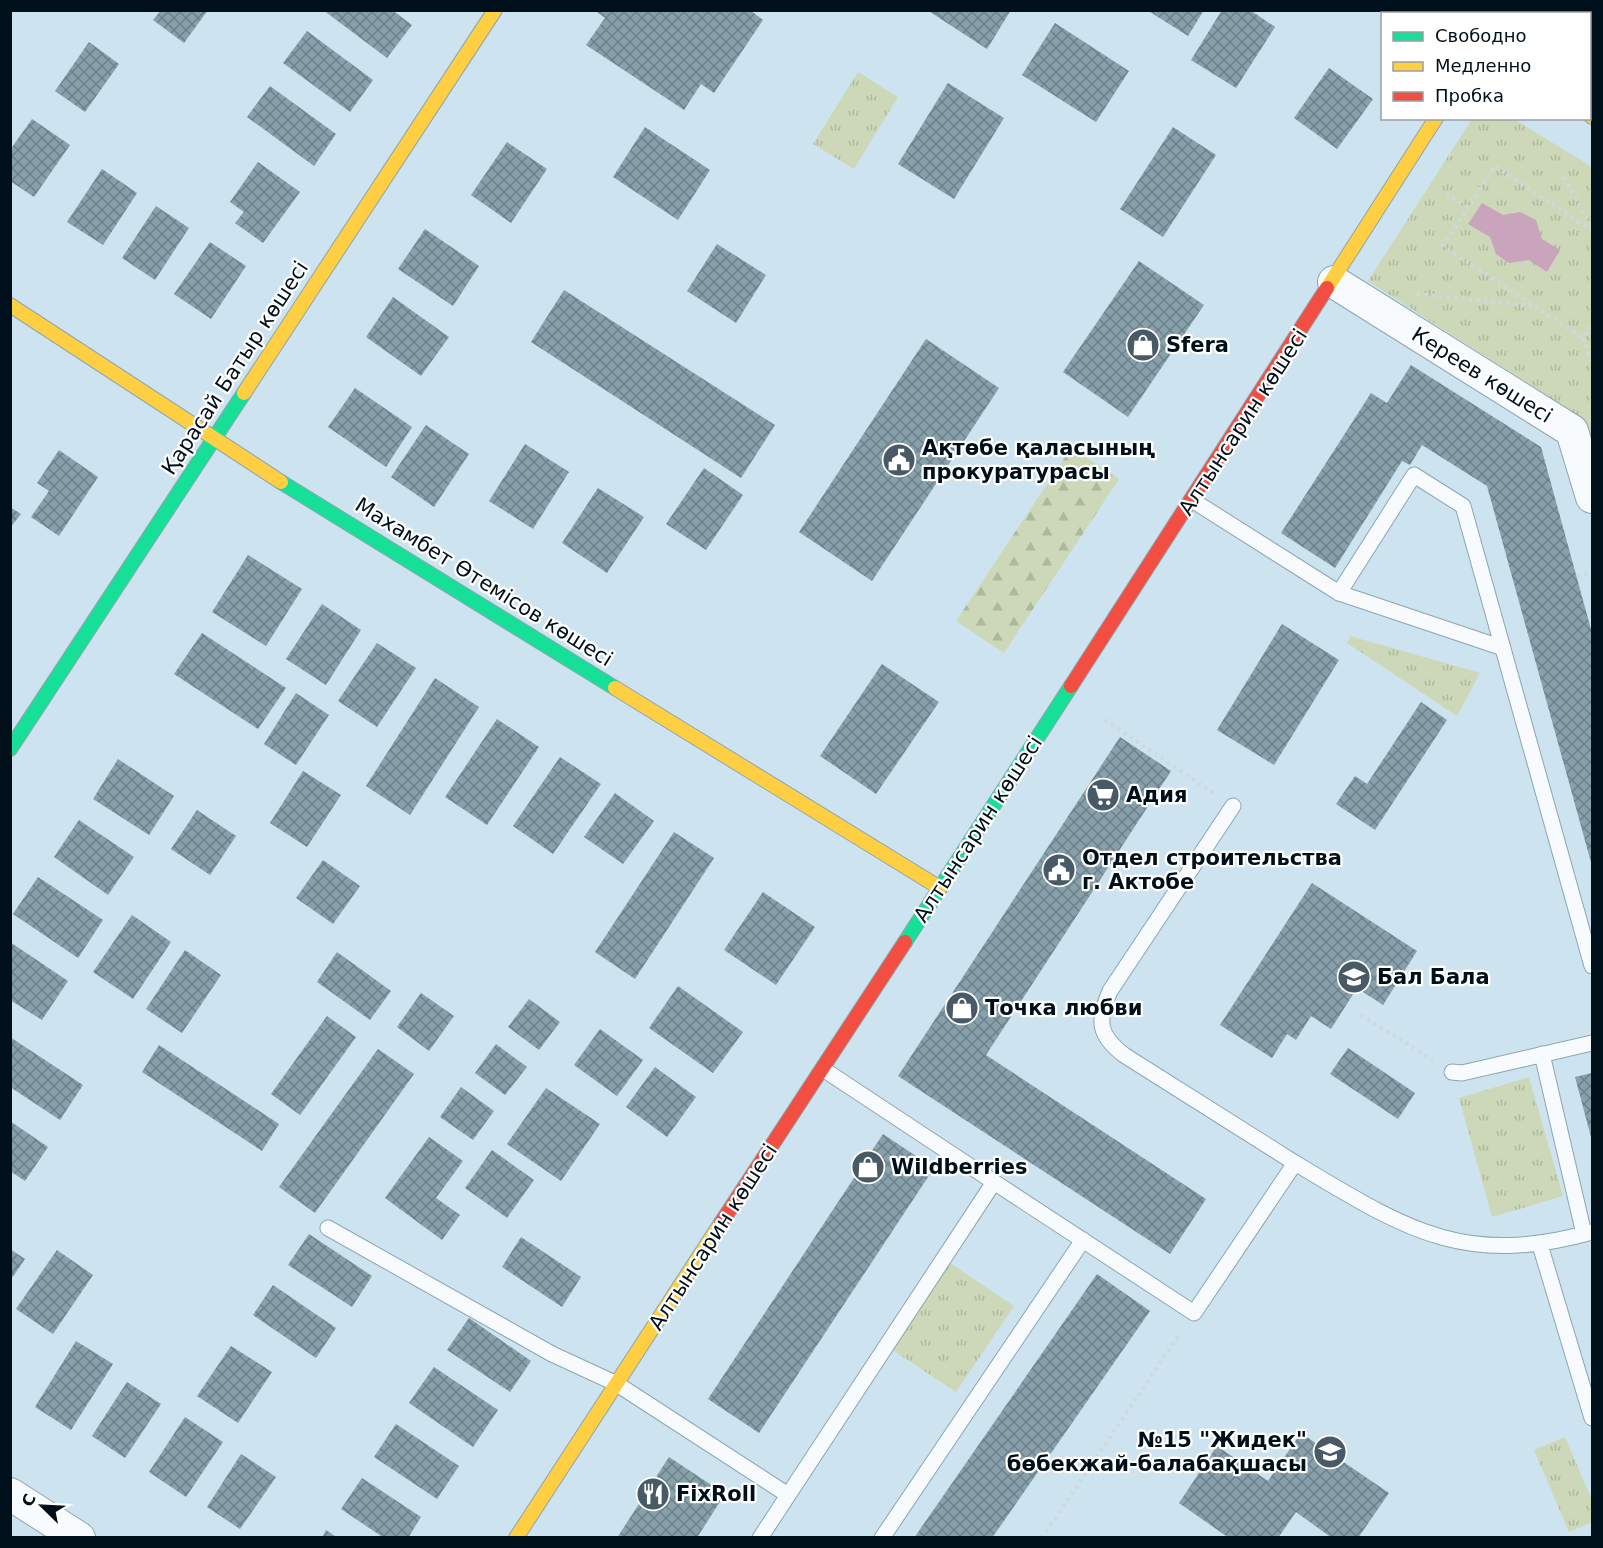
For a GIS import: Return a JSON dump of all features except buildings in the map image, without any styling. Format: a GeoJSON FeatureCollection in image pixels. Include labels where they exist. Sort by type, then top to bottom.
{"type":"FeatureCollection","features":[{"type":"Feature","properties":{"kind":"street","name":"Қарасай Батыр көшесі"},"geometry":{"type":"LineString","coordinates":[[10,749],[495,10]]}},
{"type":"Feature","properties":{"kind":"street","name":"Алтынсарин көшесі"},"geometry":{"type":"LineString","coordinates":[[516,1538],[1334,282],[1435,120]]}},
{"type":"Feature","properties":{"kind":"street","name":"Кереев көшесі"},"geometry":{"type":"LineString","coordinates":[[1334,282],[1572,431],[1593,497]]}},
{"type":"Feature","properties":{"kind":"street","name":"Махамбет Өтемісов көшесі"},"geometry":{"type":"LineString","coordinates":[[10,305],[213,440],[940,888]]}},
{"type":"Feature","properties":{"kind":"street"},"geometry":{"type":"LineString","coordinates":[[10,1494],[79,1538]]}},
{"type":"Feature","properties":{"kind":"lane"},"geometry":{"type":"LineString","coordinates":[[1339,594],[1414,475],[1463,506],[1593,966]]}},
{"type":"Feature","properties":{"kind":"lane"},"geometry":{"type":"LineString","coordinates":[[1192,500],[1339,594],[1503,648]]}},
{"type":"Feature","properties":{"kind":"lane"},"geometry":{"type":"LineString","coordinates":[[1233,806],[1110,991],[1102,1009],[1102,1028],[1110,1044],[1295,1163],[1388,1218],[1430,1234],[1476,1246],[1539,1245],[1588,1233],[1542,1054]]}},
{"type":"Feature","properties":{"kind":"lane"},"geometry":{"type":"LineString","coordinates":[[1452,1072],[1462,1073],[1593,1043]]}},
{"type":"Feature","properties":{"kind":"lane"},"geometry":{"type":"LineString","coordinates":[[823,1069],[1194,1313],[1295,1163]]}},
{"type":"Feature","properties":{"kind":"lane"},"geometry":{"type":"LineString","coordinates":[[779,1538],[763,1533],[994,1182]]}},
{"type":"Feature","properties":{"kind":"lane"},"geometry":{"type":"LineString","coordinates":[[328,1228],[552,1354],[617,1384],[788,1495]]}},
{"type":"Feature","properties":{"kind":"lane"},"geometry":{"type":"LineString","coordinates":[[882,1538],[1083,1240]]}},
{"type":"Feature","properties":{"kind":"lane"},"geometry":{"type":"LineString","coordinates":[[1539,1245],[1593,1418]]}},
{"type":"Feature","properties":{"kind":"path"},"geometry":{"type":"LineString","coordinates":[[1593,230],[1495,166],[1443,246],[1583,338],[1593,364]]}},
{"type":"Feature","properties":{"kind":"path"},"geometry":{"type":"LineString","coordinates":[[1564,177],[1593,230]]}},
{"type":"Feature","properties":{"kind":"path"},"geometry":{"type":"LineString","coordinates":[[1446,194],[1468,207]]}},
{"type":"Feature","properties":{"kind":"path"},"geometry":{"type":"LineString","coordinates":[[1407,293],[1534,306]]}},
{"type":"Feature","properties":{"kind":"path"},"geometry":{"type":"LineString","coordinates":[[1583,338],[1593,324]]}},
{"type":"Feature","properties":{"kind":"path"},"geometry":{"type":"LineString","coordinates":[[1577,577],[1593,572]]}},
{"type":"Feature","properties":{"kind":"path"},"geometry":{"type":"LineString","coordinates":[[1105,720],[1233,806]]}},
{"type":"Feature","properties":{"kind":"path"},"geometry":{"type":"LineString","coordinates":[[1361,1015],[1452,1072]]}},
{"type":"Feature","properties":{"kind":"path"},"geometry":{"type":"LineString","coordinates":[[1042,1538],[1194,1313]]}},
{"type":"Feature","properties":{"kind":"green space"},"geometry":{"type":"Polygon","coordinates":[[[858,72],[898,97],[854,169],[813,144],[858,72]]]}},
{"type":"Feature","properties":{"kind":"green space"},"geometry":{"type":"Polygon","coordinates":[[[1471,120],[1516,120],[1592,167],[1592,435],[1576,415],[1368,281],[1471,120]]]}},
{"type":"Feature","properties":{"kind":"green space"},"geometry":{"type":"Polygon","coordinates":[[[1071,448],[1119,479],[1004,653],[956,621],[1071,448]]]}},
{"type":"Feature","properties":{"kind":"green space"},"geometry":{"type":"Polygon","coordinates":[[[1350,636],[1480,673],[1457,716],[1347,643],[1350,636]]]}},
{"type":"Feature","properties":{"kind":"green space"},"geometry":{"type":"Polygon","coordinates":[[[1529,1077],[1563,1196],[1492,1217],[1459,1098],[1529,1077]]]}},
{"type":"Feature","properties":{"kind":"green space"},"geometry":{"type":"Polygon","coordinates":[[[950,1263],[1014,1306],[956,1392],[891,1349],[950,1263]]]}},
{"type":"Feature","properties":{"kind":"green space"},"geometry":{"type":"Polygon","coordinates":[[[1565,1437],[1592,1500],[1592,1522],[1569,1532],[1534,1450],[1565,1437]]]}},
{"type":"Feature","properties":{"kind":"shaded area"},"geometry":{"type":"Polygon","coordinates":[[[1482,203],[1503,215],[1520,212],[1536,220],[1542,239],[1560,250],[1547,272],[1529,260],[1509,263],[1496,254],[1490,237],[1468,224],[1482,203]]]}},
{"type":"Feature","properties":{"kind":"traffic: fast"},"geometry":{"type":"LineString","coordinates":[[10,749],[244,393]]}},
{"type":"Feature","properties":{"kind":"traffic: fast"},"geometry":{"type":"LineString","coordinates":[[281,482],[615,688]]}},
{"type":"Feature","properties":{"kind":"traffic: fast"},"geometry":{"type":"LineString","coordinates":[[905,942],[1071,686]]}},
{"type":"Feature","properties":{"kind":"traffic: slow"},"geometry":{"type":"LineString","coordinates":[[244,393],[495,10]]}},
{"type":"Feature","properties":{"kind":"traffic: slow"},"geometry":{"type":"LineString","coordinates":[[1327,288],[1435,120]]}},
{"type":"Feature","properties":{"kind":"traffic: slow"},"geometry":{"type":"LineString","coordinates":[[10,305],[281,482]]}},
{"type":"Feature","properties":{"kind":"traffic: slow"},"geometry":{"type":"LineString","coordinates":[[615,688],[940,888]]}},
{"type":"Feature","properties":{"kind":"traffic: slow"},"geometry":{"type":"LineString","coordinates":[[516,1538],[721,1223]]}},
{"type":"Feature","properties":{"kind":"traffic: jam"},"geometry":{"type":"LineString","coordinates":[[1071,686],[1327,288]]}},
{"type":"Feature","properties":{"kind":"traffic: jam"},"geometry":{"type":"LineString","coordinates":[[721,1223],[905,942]]}},
{"type":"Feature","properties":{"kind":"place","name":"Sfera"},"geometry":{"type":"Point","coordinates":[1143,345]}},
{"type":"Feature","properties":{"kind":"place","name":"Ақтөбе қаласының прокуратурасы"},"geometry":{"type":"Point","coordinates":[899,460]}},
{"type":"Feature","properties":{"kind":"place","name":"Адия"},"geometry":{"type":"Point","coordinates":[1103,795]}},
{"type":"Feature","properties":{"kind":"place","name":"Отдел строительства г. Актобе"},"geometry":{"type":"Point","coordinates":[1059,870]}},
{"type":"Feature","properties":{"kind":"place","name":"Бал Бала"},"geometry":{"type":"Point","coordinates":[1354,977]}},
{"type":"Feature","properties":{"kind":"place","name":"Точка любви"},"geometry":{"type":"Point","coordinates":[962,1008]}},
{"type":"Feature","properties":{"kind":"place","name":"Wildberries"},"geometry":{"type":"Point","coordinates":[868,1167]}},
{"type":"Feature","properties":{"kind":"place","name":"№15 \"Жидек\" бөбекжай-балабақшасы"},"geometry":{"type":"Point","coordinates":[1330,1452]}},
{"type":"Feature","properties":{"kind":"place","name":"FixRoll"},"geometry":{"type":"Point","coordinates":[653,1494]}}]}
